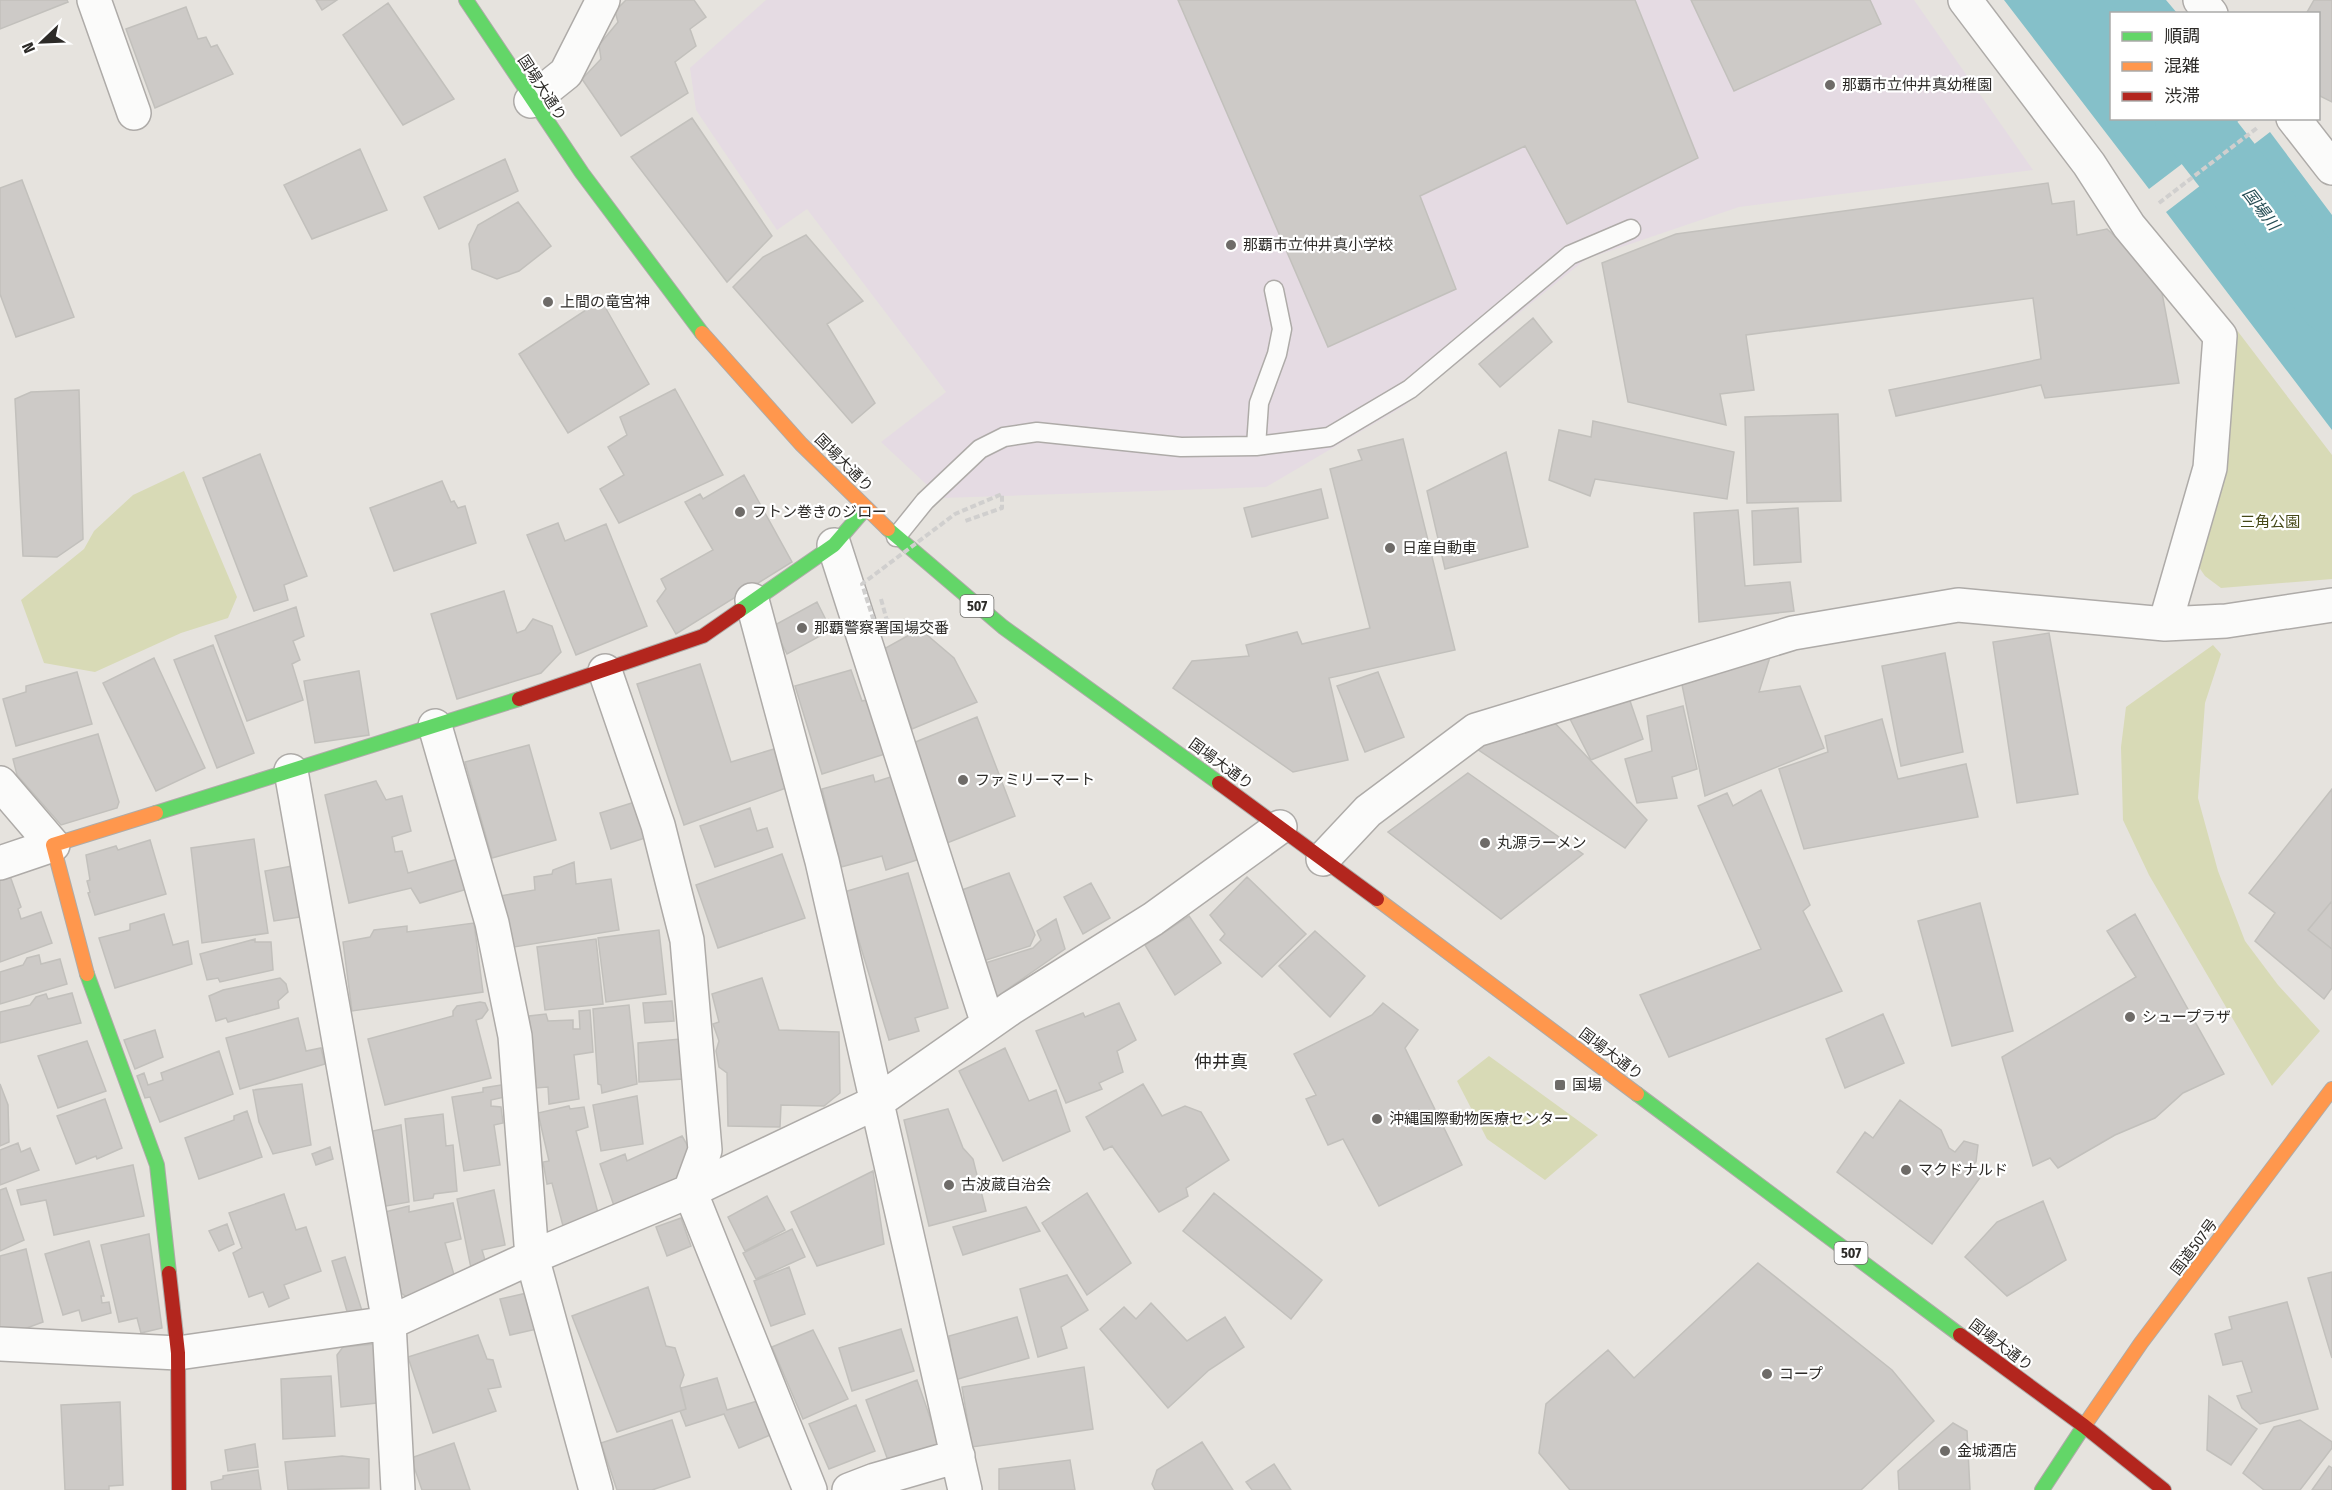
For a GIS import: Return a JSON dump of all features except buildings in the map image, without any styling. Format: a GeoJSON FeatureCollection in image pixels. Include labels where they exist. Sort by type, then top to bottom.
{"type":"FeatureCollection","features":[{"type":"Feature","properties":{"kind":"main road","name":"国場大通り"},"geometry":{"type":"LineString","coordinates":[[466,0],[603,207],[657,277],[740,378],[896,537],[1000,625],[1280,827],[2084,1426]]}},
{"type":"Feature","properties":{"kind":"main road"},"geometry":{"type":"LineString","coordinates":[[179,1490],[178,1353],[157,1165],[93,996],[53,845],[435,726],[703,636],[834,545],[866,508]]}},
{"type":"Feature","properties":{"kind":"main road","name":"国道507号"},"geometry":{"type":"LineString","coordinates":[[2042,1490],[2141,1343],[2332,1089]]}},
{"type":"Feature","properties":{"kind":"main road","name":"507"},"geometry":{"type":"LineString","coordinates":[[2084,1426],[2164,1490]]}},
{"type":"Feature","properties":{"kind":"street"},"geometry":{"type":"LineString","coordinates":[[94,0],[134,113]]}},
{"type":"Feature","properties":{"kind":"street"},"geometry":{"type":"LineString","coordinates":[[531,101],[566,73],[603,0]]}},
{"type":"Feature","properties":{"kind":"street"},"geometry":{"type":"LineString","coordinates":[[1965,0],[2089,164],[2130,226],[2220,336],[2210,468],[2166,624]]}},
{"type":"Feature","properties":{"kind":"street"},"geometry":{"type":"LineString","coordinates":[[2200,0],[2209,12]]}},
{"type":"Feature","properties":{"kind":"street"},"geometry":{"type":"LineString","coordinates":[[2295,120],[2332,168]]}},
{"type":"Feature","properties":{"kind":"street"},"geometry":{"type":"LineString","coordinates":[[834,545],[988,1024]]}},
{"type":"Feature","properties":{"kind":"street"},"geometry":{"type":"LineString","coordinates":[[752,600],[822,861],[965,1490]]}},
{"type":"Feature","properties":{"kind":"street"},"geometry":{"type":"LineString","coordinates":[[1323,859],[1368,811],[1476,730],[1793,633],[1958,605],[2166,624],[2226,621],[2332,605]]}},
{"type":"Feature","properties":{"kind":"street"},"geometry":{"type":"LineString","coordinates":[[605,670],[658,825],[687,940],[705,1150],[690,1191],[810,1490]]}},
{"type":"Feature","properties":{"kind":"street"},"geometry":{"type":"LineString","coordinates":[[435,726],[492,923],[515,1036],[532,1257],[596,1490]]}},
{"type":"Feature","properties":{"kind":"street"},"geometry":{"type":"LineString","coordinates":[[291,771],[389,1323],[398,1490]]}},
{"type":"Feature","properties":{"kind":"street"},"geometry":{"type":"LineString","coordinates":[[0,783],[53,845],[0,863]]}},
{"type":"Feature","properties":{"kind":"street"},"geometry":{"type":"LineString","coordinates":[[0,1344],[178,1353],[389,1323],[532,1257],[690,1191],[877,1102],[988,1024],[1153,919],[1280,827]]}},
{"type":"Feature","properties":{"kind":"street"},"geometry":{"type":"LineString","coordinates":[[849,1490],[957,1456]]}},
{"type":"Feature","properties":{"kind":"lane"},"geometry":{"type":"LineString","coordinates":[[896,537],[926,501],[980,449],[1004,437],[1037,432],[1181,447],[1256,446],[1329,437],[1410,389],[1570,255],[1631,229]]}},
{"type":"Feature","properties":{"kind":"lane"},"geometry":{"type":"LineString","coordinates":[[1256,446],[1259,403],[1277,354],[1282,329],[1274,290]]}},
{"type":"Feature","properties":{"kind":"path"},"geometry":{"type":"LineString","coordinates":[[2130,226],[2260,126]]}},
{"type":"Feature","properties":{"kind":"path"},"geometry":{"type":"LineString","coordinates":[[881,599],[889,628],[878,631],[862,584],[955,514],[1002,494],[1002,508],[965,521]]}},
{"type":"Feature","properties":{"kind":"shaded area","name":"那覇市立仲井真小学校"},"geometry":{"type":"Polygon","coordinates":[[[766,0],[1914,0],[2033,170],[1739,207],[1586,259],[1404,406],[1266,487],[941,498],[881,442],[946,392],[807,209],[777,230],[696,110],[690,68],[766,0]]]}},
{"type":"Feature","properties":{"kind":"green space","name":"三角公園"},"geometry":{"type":"Polygon","coordinates":[[[2236,329],[2332,455],[2332,579],[2221,588],[2205,576],[2194,560],[2222,473],[2236,329]]]}},
{"type":"Feature","properties":{"kind":"green space"},"geometry":{"type":"Polygon","coordinates":[[[184,471],[237,597],[228,618],[181,633],[95,672],[44,663],[21,600],[84,549],[94,531],[133,495],[184,471]]]}},
{"type":"Feature","properties":{"kind":"green space"},"geometry":{"type":"Polygon","coordinates":[[[2213,645],[2221,654],[2205,703],[2198,798],[2218,871],[2245,941],[2278,985],[2320,1031],[2272,1086],[2149,875],[2123,820],[2121,747],[2126,707],[2213,645]]]}},
{"type":"Feature","properties":{"kind":"green space"},"geometry":{"type":"Polygon","coordinates":[[[1489,1056],[1598,1135],[1545,1180],[1487,1139],[1457,1081],[1489,1056]]]}},
{"type":"Feature","properties":{"kind":"water"},"geometry":{"type":"Polygon","coordinates":[[[2004,0],[2166,0],[2176,12],[2110,12],[2110,120],[2240,120],[2149,189],[2004,0]]]}},
{"type":"Feature","properties":{"kind":"water"},"geometry":{"type":"Polygon","coordinates":[[[2270,132],[2332,215],[2332,430],[2166,212],[2270,132]]]}},
{"type":"Feature","properties":{"kind":"waterway","name":"国場川"},"geometry":{"type":"LineString","coordinates":[[2192,120],[2332,299]]}},
{"type":"Feature","properties":{"kind":"traffic: fast"},"geometry":{"type":"LineString","coordinates":[[466,0],[582,173],[702,333]]}},
{"type":"Feature","properties":{"kind":"traffic: fast"},"geometry":{"type":"LineString","coordinates":[[739,611],[834,545],[866,508]]}},
{"type":"Feature","properties":{"kind":"traffic: fast"},"geometry":{"type":"LineString","coordinates":[[888,529],[1003,627],[1219,783]]}},
{"type":"Feature","properties":{"kind":"traffic: fast"},"geometry":{"type":"LineString","coordinates":[[156,813],[519,699]]}},
{"type":"Feature","properties":{"kind":"traffic: fast"},"geometry":{"type":"LineString","coordinates":[[87,974],[157,1165],[169,1273]]}},
{"type":"Feature","properties":{"kind":"traffic: fast"},"geometry":{"type":"LineString","coordinates":[[1637,1094],[1960,1335]]}},
{"type":"Feature","properties":{"kind":"traffic: fast"},"geometry":{"type":"LineString","coordinates":[[2042,1490],[2084,1426]]}},
{"type":"Feature","properties":{"kind":"traffic: slow"},"geometry":{"type":"LineString","coordinates":[[702,333],[801,444],[888,529]]}},
{"type":"Feature","properties":{"kind":"traffic: slow"},"geometry":{"type":"LineString","coordinates":[[87,974],[53,845],[156,813]]}},
{"type":"Feature","properties":{"kind":"traffic: slow"},"geometry":{"type":"LineString","coordinates":[[1377,899],[1637,1094]]}},
{"type":"Feature","properties":{"kind":"traffic: slow"},"geometry":{"type":"LineString","coordinates":[[2084,1426],[2141,1343],[2332,1089]]}},
{"type":"Feature","properties":{"kind":"traffic: jam"},"geometry":{"type":"LineString","coordinates":[[519,699],[703,636],[739,611]]}},
{"type":"Feature","properties":{"kind":"traffic: jam"},"geometry":{"type":"LineString","coordinates":[[1219,783],[1377,899]]}},
{"type":"Feature","properties":{"kind":"traffic: jam"},"geometry":{"type":"LineString","coordinates":[[169,1273],[178,1353],[179,1490]]}},
{"type":"Feature","properties":{"kind":"traffic: jam"},"geometry":{"type":"LineString","coordinates":[[1960,1335],[2084,1426],[2164,1490]]}},
{"type":"Feature","properties":{"kind":"place","name":"那覇市立仲井真幼稚園"},"geometry":{"type":"Point","coordinates":[1830,85]}},
{"type":"Feature","properties":{"kind":"place","name":"那覇市立仲井真小学校"},"geometry":{"type":"Point","coordinates":[1231,245]}},
{"type":"Feature","properties":{"kind":"place","name":"上間の竜宮神"},"geometry":{"type":"Point","coordinates":[548,302]}},
{"type":"Feature","properties":{"kind":"place","name":"フトン巻きのジロー"},"geometry":{"type":"Point","coordinates":[740,512]}},
{"type":"Feature","properties":{"kind":"place","name":"日産自動車"},"geometry":{"type":"Point","coordinates":[1390,548]}},
{"type":"Feature","properties":{"kind":"place","name":"那覇警察署国場交番"},"geometry":{"type":"Point","coordinates":[802,628]}},
{"type":"Feature","properties":{"kind":"place","name":"ファミリーマート"},"geometry":{"type":"Point","coordinates":[963,780]}},
{"type":"Feature","properties":{"kind":"place","name":"丸源ラーメン"},"geometry":{"type":"Point","coordinates":[1485,843]}},
{"type":"Feature","properties":{"kind":"place","name":"シュープラザ"},"geometry":{"type":"Point","coordinates":[2130,1017]}},
{"type":"Feature","properties":{"kind":"place","name":"国場"},"geometry":{"type":"Point","coordinates":[1560,1085]}},
{"type":"Feature","properties":{"kind":"place","name":"沖縄国際動物医療センター"},"geometry":{"type":"Point","coordinates":[1377,1119]}},
{"type":"Feature","properties":{"kind":"place","name":"マクドナルド"},"geometry":{"type":"Point","coordinates":[1906,1170]}},
{"type":"Feature","properties":{"kind":"place","name":"古波蔵自治会"},"geometry":{"type":"Point","coordinates":[949,1185]}},
{"type":"Feature","properties":{"kind":"place","name":"コープ"},"geometry":{"type":"Point","coordinates":[1767,1374]}},
{"type":"Feature","properties":{"kind":"place","name":"金城酒店"},"geometry":{"type":"Point","coordinates":[1945,1451]}},
{"type":"Feature","properties":{"kind":"district","name":"仲井真"},"geometry":{"type":"Point","coordinates":[1221,1062]}}]}
